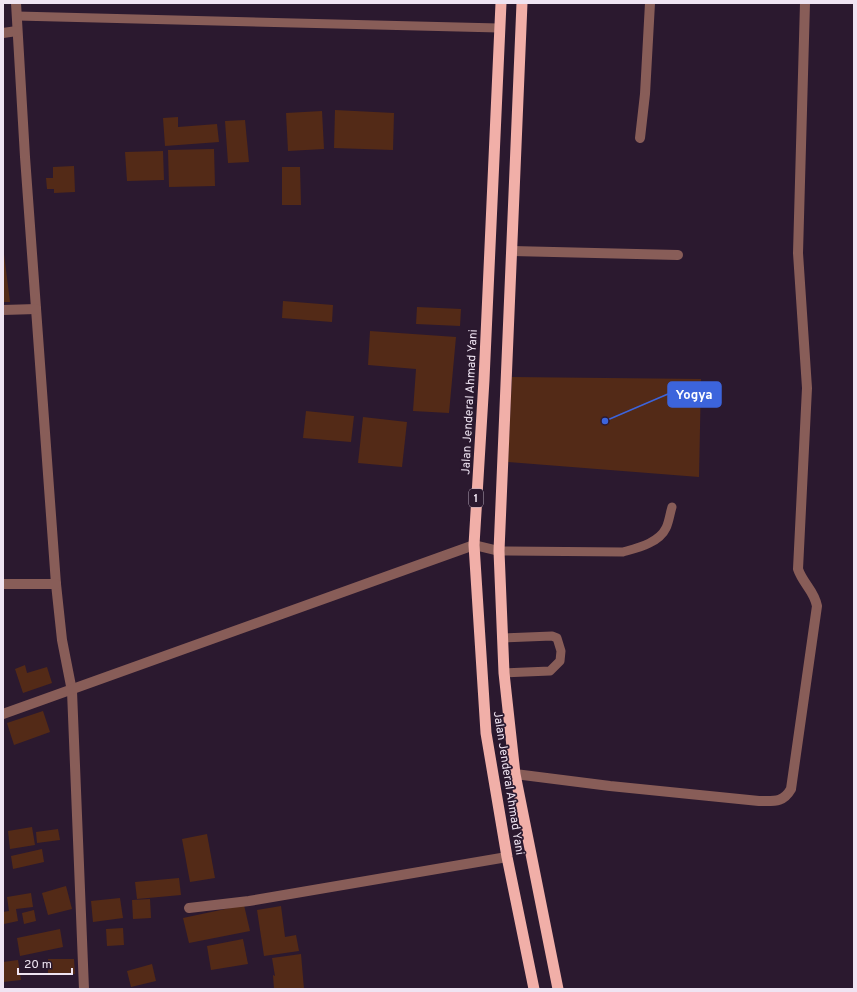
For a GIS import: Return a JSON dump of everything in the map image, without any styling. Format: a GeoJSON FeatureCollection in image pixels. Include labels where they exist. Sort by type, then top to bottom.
{"type":"FeatureCollection","features":[{"type":"Feature","properties":{"kind":"highway","name":"Jalan Jenderal Ahmad Yani"},"geometry":{"type":"LineString","coordinates":[[501,3],[484,380],[474,545],[486,733],[507,857],[534,989]]}},
{"type":"Feature","properties":{"kind":"highway","name":"Jalan Jenderal Ahmad Yani"},"geometry":{"type":"LineString","coordinates":[[522,3],[499,551],[502,638],[504,673],[515,774],[558,989]]}},
{"type":"Feature","properties":{"kind":"street"},"geometry":{"type":"LineString","coordinates":[[16,3],[56,584],[62,640],[72,690],[84,989]]}},
{"type":"Feature","properties":{"kind":"street"},"geometry":{"type":"LineString","coordinates":[[640,138],[645,94],[650,3]]}},
{"type":"Feature","properties":{"kind":"street"},"geometry":{"type":"LineString","coordinates":[[515,774],[610,786],[759,801],[780,801],[787,797],[791,789],[817,606],[815,595],[801,578],[798,569],[807,388],[798,253],[805,3]]}},
{"type":"Feature","properties":{"kind":"street"},"geometry":{"type":"LineString","coordinates":[[3,33],[17,32]]}},
{"type":"Feature","properties":{"kind":"street"},"geometry":{"type":"LineString","coordinates":[[512,251],[678,255]]}},
{"type":"Feature","properties":{"kind":"street"},"geometry":{"type":"LineString","coordinates":[[3,310],[36,309]]}},
{"type":"Feature","properties":{"kind":"street"},"geometry":{"type":"LineString","coordinates":[[3,714],[474,545],[499,551]]}},
{"type":"Feature","properties":{"kind":"street"},"geometry":{"type":"LineString","coordinates":[[3,584],[56,584]]}},
{"type":"Feature","properties":{"kind":"street"},"geometry":{"type":"LineString","coordinates":[[189,908],[249,901],[507,857]]}},
{"type":"Feature","properties":{"kind":"lane"},"geometry":{"type":"LineString","coordinates":[[17,16],[499,28]]}},
{"type":"Feature","properties":{"kind":"lane"},"geometry":{"type":"LineString","coordinates":[[499,551],[623,552],[639,548],[658,537],[666,529],[672,507]]}},
{"type":"Feature","properties":{"kind":"lane"},"geometry":{"type":"LineString","coordinates":[[502,638],[552,636],[557,638],[561,651],[560,661],[550,671],[504,673]]}},
{"type":"Feature","properties":{"kind":"building"},"geometry":{"type":"Polygon","coordinates":[[[335,110],[394,113],[393,150],[334,148],[335,110]]]}},
{"type":"Feature","properties":{"kind":"building"},"geometry":{"type":"Polygon","coordinates":[[[322,111],[324,149],[288,151],[286,113],[322,111]]]}},
{"type":"Feature","properties":{"kind":"building"},"geometry":{"type":"Polygon","coordinates":[[[178,117],[178,127],[217,124],[219,142],[165,146],[163,118],[178,117]]]}},
{"type":"Feature","properties":{"kind":"building"},"geometry":{"type":"Polygon","coordinates":[[[245,120],[249,162],[228,163],[225,121],[245,120]]]}},
{"type":"Feature","properties":{"kind":"building"},"geometry":{"type":"Polygon","coordinates":[[[214,149],[215,186],[169,187],[168,150],[214,149]]]}},
{"type":"Feature","properties":{"kind":"building"},"geometry":{"type":"Polygon","coordinates":[[[163,151],[164,180],[127,181],[125,152],[163,151]]]}},
{"type":"Feature","properties":{"kind":"building"},"geometry":{"type":"Polygon","coordinates":[[[74,166],[75,192],[54,193],[54,189],[47,189],[46,178],[53,178],[53,167],[74,166]]]}},
{"type":"Feature","properties":{"kind":"building"},"geometry":{"type":"Polygon","coordinates":[[[282,167],[300,167],[301,205],[282,205],[282,167]]]}},
{"type":"Feature","properties":{"kind":"building"},"geometry":{"type":"Polygon","coordinates":[[[3,246],[10,302],[3,302],[3,246]]]}},
{"type":"Feature","properties":{"kind":"building"},"geometry":{"type":"Polygon","coordinates":[[[283,301],[333,305],[332,322],[282,318],[283,301]]]}},
{"type":"Feature","properties":{"kind":"building"},"geometry":{"type":"Polygon","coordinates":[[[417,307],[461,309],[460,326],[416,324],[417,307]]]}},
{"type":"Feature","properties":{"kind":"building"},"geometry":{"type":"Polygon","coordinates":[[[370,331],[456,337],[449,413],[413,411],[416,369],[368,365],[370,331]]]}},
{"type":"Feature","properties":{"kind":"building"},"geometry":{"type":"Polygon","coordinates":[[[512,377],[701,379],[699,477],[508,462],[512,377]]]}},
{"type":"Feature","properties":{"kind":"building"},"geometry":{"type":"Polygon","coordinates":[[[306,411],[354,416],[351,442],[303,438],[306,411]]]}},
{"type":"Feature","properties":{"kind":"building"},"geometry":{"type":"Polygon","coordinates":[[[363,417],[407,422],[402,467],[358,463],[363,417]]]}},
{"type":"Feature","properties":{"kind":"building"},"geometry":{"type":"Polygon","coordinates":[[[25,665],[27,673],[47,667],[52,683],[23,693],[15,669],[25,665]]]}},
{"type":"Feature","properties":{"kind":"building"},"geometry":{"type":"Polygon","coordinates":[[[43,711],[50,732],[14,745],[7,723],[43,711]]]}},
{"type":"Feature","properties":{"kind":"building"},"geometry":{"type":"Polygon","coordinates":[[[32,827],[35,845],[10,849],[8,831],[32,827]]]}},
{"type":"Feature","properties":{"kind":"building"},"geometry":{"type":"Polygon","coordinates":[[[58,829],[60,840],[37,843],[36,832],[58,829]]]}},
{"type":"Feature","properties":{"kind":"building"},"geometry":{"type":"Polygon","coordinates":[[[207,834],[215,878],[190,882],[182,839],[207,834]]]}},
{"type":"Feature","properties":{"kind":"building"},"geometry":{"type":"Polygon","coordinates":[[[42,849],[44,862],[13,869],[11,856],[42,849]]]}},
{"type":"Feature","properties":{"kind":"building"},"geometry":{"type":"Polygon","coordinates":[[[179,878],[181,895],[137,899],[135,882],[179,878]]]}},
{"type":"Feature","properties":{"kind":"building"},"geometry":{"type":"Polygon","coordinates":[[[66,886],[72,909],[48,915],[42,893],[66,886]]]}},
{"type":"Feature","properties":{"kind":"building"},"geometry":{"type":"Polygon","coordinates":[[[31,893],[33,907],[16,909],[18,921],[4,924],[3,912],[9,911],[7,897],[31,893]]]}},
{"type":"Feature","properties":{"kind":"building"},"geometry":{"type":"Polygon","coordinates":[[[120,898],[123,918],[93,922],[91,901],[120,898]]]}},
{"type":"Feature","properties":{"kind":"building"},"geometry":{"type":"Polygon","coordinates":[[[150,899],[151,918],[133,919],[132,900],[150,899]]]}},
{"type":"Feature","properties":{"kind":"building"},"geometry":{"type":"Polygon","coordinates":[[[244,905],[250,931],[189,943],[183,918],[244,905]]]}},
{"type":"Feature","properties":{"kind":"building"},"geometry":{"type":"Polygon","coordinates":[[[281,906],[285,937],[296,935],[299,951],[264,956],[257,910],[281,906]]]}},
{"type":"Feature","properties":{"kind":"building"},"geometry":{"type":"Polygon","coordinates":[[[34,910],[36,921],[24,924],[22,913],[34,910]]]}},
{"type":"Feature","properties":{"kind":"building"},"geometry":{"type":"Polygon","coordinates":[[[123,928],[124,945],[107,946],[106,929],[123,928]]]}},
{"type":"Feature","properties":{"kind":"building"},"geometry":{"type":"Polygon","coordinates":[[[60,929],[63,947],[20,956],[17,938],[60,929]]]}},
{"type":"Feature","properties":{"kind":"building"},"geometry":{"type":"Polygon","coordinates":[[[243,939],[248,964],[211,970],[207,946],[243,939]]]}},
{"type":"Feature","properties":{"kind":"building"},"geometry":{"type":"Polygon","coordinates":[[[301,954],[304,989],[274,989],[273,975],[275,976],[272,958],[301,954]]]}},
{"type":"Feature","properties":{"kind":"building"},"geometry":{"type":"Polygon","coordinates":[[[48,959],[74,959],[75,974],[48,974],[48,959]]]}},
{"type":"Feature","properties":{"kind":"building"},"geometry":{"type":"Polygon","coordinates":[[[18,960],[21,980],[3,982],[3,962],[18,960]]]}},
{"type":"Feature","properties":{"kind":"building"},"geometry":{"type":"Polygon","coordinates":[[[152,964],[156,981],[131,987],[127,971],[152,964]]]}},
{"type":"Feature","properties":{"kind":"place","name":"Yogya"},"geometry":{"type":"Point","coordinates":[605,421]}}]}
